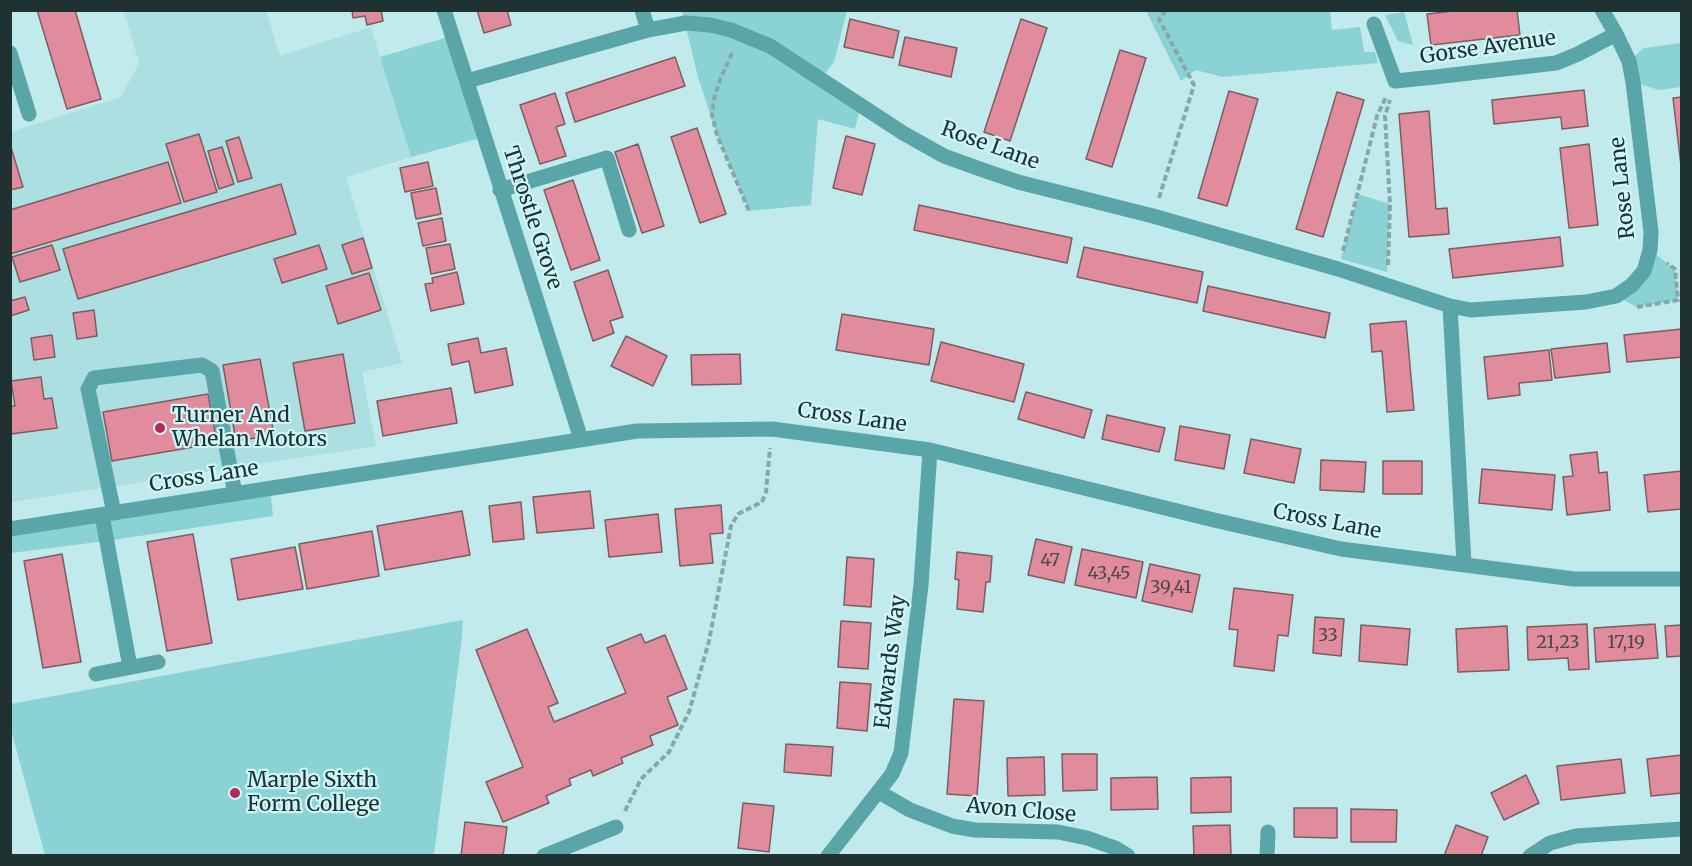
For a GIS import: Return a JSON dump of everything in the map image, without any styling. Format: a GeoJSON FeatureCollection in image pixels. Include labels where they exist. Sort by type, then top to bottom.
{"type":"FeatureCollection","features":[{"type":"Feature","properties":{"kind":"street","name":"Throstle Grove"},"geometry":{"type":"LineString","coordinates":[[444,10],[581,439]]}},
{"type":"Feature","properties":{"kind":"street"},"geometry":{"type":"LineString","coordinates":[[642,10],[648,30]]}},
{"type":"Feature","properties":{"kind":"street","name":"Rose Lane"},"geometry":{"type":"LineString","coordinates":[[467,81],[648,30],[686,23],[710,25],[731,30],[770,46],[903,133],[944,156],[980,170],[1018,182],[1153,216],[1338,269],[1450,306],[1471,310],[1586,302],[1616,296],[1632,285],[1644,271],[1650,250],[1651,232],[1633,82],[1629,61],[1602,10]]}},
{"type":"Feature","properties":{"kind":"street"},"geometry":{"type":"LineString","coordinates":[[1374,24],[1395,81]]}},
{"type":"Feature","properties":{"kind":"street","name":"Gorse Avenue"},"geometry":{"type":"LineString","coordinates":[[1395,81],[1556,63],[1616,34]]}},
{"type":"Feature","properties":{"kind":"street"},"geometry":{"type":"LineString","coordinates":[[10,53],[29,114]]}},
{"type":"Feature","properties":{"kind":"street"},"geometry":{"type":"LineString","coordinates":[[500,190],[607,158],[629,230]]}},
{"type":"Feature","properties":{"kind":"street"},"geometry":{"type":"LineString","coordinates":[[1450,306],[1464,564]]}},
{"type":"Feature","properties":{"kind":"street"},"geometry":{"type":"LineString","coordinates":[[130,667],[88,389],[94,378],[202,365],[212,371],[235,494]]}},
{"type":"Feature","properties":{"kind":"street","name":"Cross Lane"},"geometry":{"type":"LineString","coordinates":[[10,529],[637,431],[772,429],[930,450],[1341,549],[1574,579],[1682,579]]}},
{"type":"Feature","properties":{"kind":"street","name":"Edwards Way"},"geometry":{"type":"LineString","coordinates":[[828,855],[892,774],[901,753],[921,585],[930,450]]}},
{"type":"Feature","properties":{"kind":"street"},"geometry":{"type":"LineString","coordinates":[[96,674],[158,662]]}},
{"type":"Feature","properties":{"kind":"street","name":"Avon Close"},"geometry":{"type":"LineString","coordinates":[[879,792],[910,810],[952,826],[975,830],[1058,832],[1087,837],[1128,855]]}},
{"type":"Feature","properties":{"kind":"street"},"geometry":{"type":"LineString","coordinates":[[544,855],[616,827]]}},
{"type":"Feature","properties":{"kind":"street"},"geometry":{"type":"LineString","coordinates":[[1530,855],[1550,843],[1576,836],[1682,829]]}},
{"type":"Feature","properties":{"kind":"street"},"geometry":{"type":"LineString","coordinates":[[1267,855],[1268,832]]}},
{"type":"Feature","properties":{"kind":"path"},"geometry":{"type":"LineString","coordinates":[[1153,216],[1194,85],[1159,20],[1166,10]]}},
{"type":"Feature","properties":{"kind":"path"},"geometry":{"type":"LineString","coordinates":[[742,34],[720,80],[712,115],[717,135],[749,211]]}},
{"type":"Feature","properties":{"kind":"path"},"geometry":{"type":"LineString","coordinates":[[1338,269],[1377,116],[1395,81]]}},
{"type":"Feature","properties":{"kind":"path"},"geometry":{"type":"LineString","coordinates":[[1387,284],[1390,204],[1385,116],[1395,81]]}},
{"type":"Feature","properties":{"kind":"path"},"geometry":{"type":"LineString","coordinates":[[616,827],[641,780],[669,752],[689,712],[709,641],[731,526],[738,514],[762,502],[766,492],[772,429]]}},
{"type":"Feature","properties":{"kind":"shaded area"},"geometry":{"type":"Polygon","coordinates":[[[124,11],[266,11],[280,56],[371,27],[411,157],[346,177],[402,363],[362,372],[376,446],[11,502],[11,132],[121,97],[139,63],[124,11]]]}},
{"type":"Feature","properties":{"kind":"shaded area"},"geometry":{"type":"Polygon","coordinates":[[[682,11],[847,11],[834,62],[821,79],[861,105],[855,129],[818,119],[811,205],[749,211],[717,135],[698,77],[682,11]]]}},
{"type":"Feature","properties":{"kind":"shaded area"},"geometry":{"type":"Polygon","coordinates":[[[1146,11],[1330,11],[1332,30],[1360,27],[1364,52],[1375,52],[1378,63],[1222,77],[1196,70],[1181,81],[1146,11]]]}},
{"type":"Feature","properties":{"kind":"shaded area"},"geometry":{"type":"Polygon","coordinates":[[[1404,12],[1413,45],[1398,41],[1385,15],[1404,12]]]}},
{"type":"Feature","properties":{"kind":"shaded area"},"geometry":{"type":"Polygon","coordinates":[[[452,36],[484,137],[411,157],[380,57],[452,36]]]}},
{"type":"Feature","properties":{"kind":"shaded area"},"geometry":{"type":"Polygon","coordinates":[[[1681,43],[1681,87],[1659,90],[1633,82],[1629,61],[1644,48],[1681,43]]]}},
{"type":"Feature","properties":{"kind":"shaded area"},"geometry":{"type":"Polygon","coordinates":[[[1358,194],[1390,204],[1387,272],[1341,259],[1358,194]]]}},
{"type":"Feature","properties":{"kind":"shaded area"},"geometry":{"type":"Polygon","coordinates":[[[1650,250],[1675,269],[1678,300],[1637,307],[1616,296],[1632,285],[1650,250]]]}},
{"type":"Feature","properties":{"kind":"shaded area"},"geometry":{"type":"Polygon","coordinates":[[[270,488],[273,516],[11,553],[10,529],[270,488]]]}},
{"type":"Feature","properties":{"kind":"shaded area","name":"Marple Sixth Form College"},"geometry":{"type":"Polygon","coordinates":[[[463,620],[434,855],[45,855],[11,730],[11,704],[463,620]]]}},
{"type":"Feature","properties":{"kind":"building"},"geometry":{"type":"Polygon","coordinates":[[[37,10],[75,10],[101,99],[67,109],[37,10]]]}},
{"type":"Feature","properties":{"kind":"building"},"geometry":{"type":"Polygon","coordinates":[[[352,10],[381,10],[383,21],[367,25],[365,16],[353,18],[352,10]]]}},
{"type":"Feature","properties":{"kind":"building"},"geometry":{"type":"Polygon","coordinates":[[[477,10],[507,10],[511,25],[484,33],[477,10]]]}},
{"type":"Feature","properties":{"kind":"building"},"geometry":{"type":"Polygon","coordinates":[[[1462,10],[1517,10],[1520,35],[1431,45],[1427,14],[1462,10]]]}},
{"type":"Feature","properties":{"kind":"building"},"geometry":{"type":"Polygon","coordinates":[[[850,19],[899,31],[893,58],[844,47],[850,19]]]}},
{"type":"Feature","properties":{"kind":"building"},"geometry":{"type":"Polygon","coordinates":[[[1021,19],[1047,28],[1010,141],[984,132],[1021,19]]]}},
{"type":"Feature","properties":{"kind":"building"},"geometry":{"type":"Polygon","coordinates":[[[905,37],[957,48],[951,77],[899,65],[905,37]]]}},
{"type":"Feature","properties":{"kind":"building"},"geometry":{"type":"Polygon","coordinates":[[[1120,50],[1146,58],[1112,167],[1086,159],[1120,50]]]}},
{"type":"Feature","properties":{"kind":"building"},"geometry":{"type":"Polygon","coordinates":[[[675,57],[685,86],[575,122],[566,93],[675,57]]]}},
{"type":"Feature","properties":{"kind":"building"},"geometry":{"type":"Polygon","coordinates":[[[1584,90],[1588,126],[1562,129],[1561,117],[1494,124],[1492,100],[1584,90]]]}},
{"type":"Feature","properties":{"kind":"building"},"geometry":{"type":"Polygon","coordinates":[[[1229,91],[1258,99],[1227,206],[1198,198],[1229,91]]]}},
{"type":"Feature","properties":{"kind":"building"},"geometry":{"type":"Polygon","coordinates":[[[1337,92],[1364,100],[1323,237],[1296,229],[1337,92]]]}},
{"type":"Feature","properties":{"kind":"building"},"geometry":{"type":"Polygon","coordinates":[[[555,93],[565,124],[556,127],[566,156],[540,164],[520,105],[555,93]]]}},
{"type":"Feature","properties":{"kind":"building"},"geometry":{"type":"Polygon","coordinates":[[[1682,97],[1682,174],[1673,98],[1682,97]]]}},
{"type":"Feature","properties":{"kind":"building"},"geometry":{"type":"Polygon","coordinates":[[[1429,111],[1436,209],[1447,208],[1449,234],[1409,237],[1399,114],[1429,111]]]}},
{"type":"Feature","properties":{"kind":"building"},"geometry":{"type":"Polygon","coordinates":[[[697,128],[726,214],[700,223],[671,137],[697,128]]]}},
{"type":"Feature","properties":{"kind":"building"},"geometry":{"type":"Polygon","coordinates":[[[199,134],[217,192],[184,202],[166,144],[199,134]]]}},
{"type":"Feature","properties":{"kind":"building"},"geometry":{"type":"Polygon","coordinates":[[[846,136],[875,144],[862,195],[833,188],[846,136]]]}},
{"type":"Feature","properties":{"kind":"building"},"geometry":{"type":"Polygon","coordinates":[[[239,137],[252,178],[238,182],[226,141],[239,137]]]}},
{"type":"Feature","properties":{"kind":"building"},"geometry":{"type":"Polygon","coordinates":[[[10,144],[23,187],[10,190],[10,144]]]}},
{"type":"Feature","properties":{"kind":"building"},"geometry":{"type":"Polygon","coordinates":[[[638,144],[664,226],[642,233],[615,152],[638,144]]]}},
{"type":"Feature","properties":{"kind":"building"},"geometry":{"type":"Polygon","coordinates":[[[1589,144],[1598,225],[1569,228],[1560,148],[1589,144]]]}},
{"type":"Feature","properties":{"kind":"building"},"geometry":{"type":"Polygon","coordinates":[[[222,147],[234,184],[219,189],[208,151],[222,147]]]}},
{"type":"Feature","properties":{"kind":"building"},"geometry":{"type":"Polygon","coordinates":[[[168,162],[181,203],[10,254],[10,210],[168,162]]]}},
{"type":"Feature","properties":{"kind":"building"},"geometry":{"type":"Polygon","coordinates":[[[428,162],[433,186],[405,192],[400,168],[428,162]]]}},
{"type":"Feature","properties":{"kind":"building"},"geometry":{"type":"Polygon","coordinates":[[[573,180],[600,260],[571,270],[544,190],[573,180]]]}},
{"type":"Feature","properties":{"kind":"building"},"geometry":{"type":"Polygon","coordinates":[[[281,184],[296,234],[78,299],[63,249],[281,184]]]}},
{"type":"Feature","properties":{"kind":"building"},"geometry":{"type":"Polygon","coordinates":[[[436,188],[441,214],[416,219],[411,193],[436,188]]]}},
{"type":"Feature","properties":{"kind":"building"},"geometry":{"type":"Polygon","coordinates":[[[919,205],[1072,238],[1067,263],[914,230],[919,205]]]}},
{"type":"Feature","properties":{"kind":"building"},"geometry":{"type":"Polygon","coordinates":[[[442,218],[446,241],[423,246],[418,223],[442,218]]]}},
{"type":"Feature","properties":{"kind":"building"},"geometry":{"type":"Polygon","coordinates":[[[1560,237],[1563,266],[1453,278],[1449,249],[1560,237]]]}},
{"type":"Feature","properties":{"kind":"building"},"geometry":{"type":"Polygon","coordinates":[[[363,238],[372,268],[352,274],[342,245],[363,238]]]}},
{"type":"Feature","properties":{"kind":"building"},"geometry":{"type":"Polygon","coordinates":[[[450,244],[455,269],[431,274],[426,248],[450,244]]]}},
{"type":"Feature","properties":{"kind":"building"},"geometry":{"type":"Polygon","coordinates":[[[52,245],[60,270],[20,282],[12,257],[52,245]]]}},
{"type":"Feature","properties":{"kind":"building"},"geometry":{"type":"Polygon","coordinates":[[[319,245],[327,269],[282,283],[274,259],[319,245]]]}},
{"type":"Feature","properties":{"kind":"building"},"geometry":{"type":"Polygon","coordinates":[[[1084,247],[1203,272],[1197,303],[1077,277],[1084,247]]]}},
{"type":"Feature","properties":{"kind":"building"},"geometry":{"type":"Polygon","coordinates":[[[608,270],[623,317],[610,321],[614,333],[593,341],[574,282],[608,270]]]}},
{"type":"Feature","properties":{"kind":"building"},"geometry":{"type":"Polygon","coordinates":[[[457,272],[464,304],[431,311],[425,284],[433,283],[432,278],[457,272]]]}},
{"type":"Feature","properties":{"kind":"building"},"geometry":{"type":"Polygon","coordinates":[[[369,273],[381,310],[338,324],[326,286],[369,273]]]}},
{"type":"Feature","properties":{"kind":"building"},"geometry":{"type":"Polygon","coordinates":[[[1208,286],[1330,313],[1325,338],[1203,311],[1208,286]]]}},
{"type":"Feature","properties":{"kind":"building"},"geometry":{"type":"Polygon","coordinates":[[[25,297],[29,310],[10,316],[10,301],[25,297]]]}},
{"type":"Feature","properties":{"kind":"building"},"geometry":{"type":"Polygon","coordinates":[[[94,310],[97,336],[77,339],[73,313],[94,310]]]}},
{"type":"Feature","properties":{"kind":"building"},"geometry":{"type":"Polygon","coordinates":[[[842,314],[934,329],[929,365],[836,350],[842,314]]]}},
{"type":"Feature","properties":{"kind":"building"},"geometry":{"type":"Polygon","coordinates":[[[1406,321],[1414,410],[1387,412],[1382,351],[1372,352],[1370,324],[1406,321]]]}},
{"type":"Feature","properties":{"kind":"building"},"geometry":{"type":"Polygon","coordinates":[[[1682,329],[1682,357],[1627,362],[1624,335],[1682,329]]]}},
{"type":"Feature","properties":{"kind":"building"},"geometry":{"type":"Polygon","coordinates":[[[52,335],[55,357],[34,360],[31,338],[52,335]]]}},
{"type":"Feature","properties":{"kind":"building"},"geometry":{"type":"Polygon","coordinates":[[[626,336],[667,356],[653,386],[611,366],[626,336]]]}},
{"type":"Feature","properties":{"kind":"building"},"geometry":{"type":"Polygon","coordinates":[[[478,338],[481,353],[506,348],[513,385],[475,393],[469,361],[452,365],[448,344],[478,338]]]}},
{"type":"Feature","properties":{"kind":"building"},"geometry":{"type":"Polygon","coordinates":[[[941,342],[1024,364],[1014,402],[931,381],[941,342]]]}},
{"type":"Feature","properties":{"kind":"building"},"geometry":{"type":"Polygon","coordinates":[[[1607,343],[1610,372],[1555,378],[1551,349],[1607,343]]]}},
{"type":"Feature","properties":{"kind":"building"},"geometry":{"type":"Polygon","coordinates":[[[1549,350],[1552,380],[1519,383],[1520,395],[1488,399],[1484,357],[1549,350]]]}},
{"type":"Feature","properties":{"kind":"building"},"geometry":{"type":"Polygon","coordinates":[[[343,354],[355,423],[305,431],[293,363],[343,354]]]}},
{"type":"Feature","properties":{"kind":"building"},"geometry":{"type":"Polygon","coordinates":[[[740,354],[741,384],[692,385],[691,355],[740,354]]]}},
{"type":"Feature","properties":{"kind":"building"},"geometry":{"type":"Polygon","coordinates":[[[260,359],[274,435],[236,441],[223,365],[260,359]]]}},
{"type":"Feature","properties":{"kind":"building"},"geometry":{"type":"Polygon","coordinates":[[[41,377],[44,399],[52,398],[57,428],[11,434],[10,406],[15,406],[11,381],[41,377]]]}},
{"type":"Feature","properties":{"kind":"building"},"geometry":{"type":"Polygon","coordinates":[[[451,388],[457,423],[383,436],[377,401],[451,388]]]}},
{"type":"Feature","properties":{"kind":"building"},"geometry":{"type":"Polygon","coordinates":[[[1026,392],[1092,410],[1084,438],[1018,419],[1026,392]]]}},
{"type":"Feature","properties":{"kind":"building","name":"Turner And Whelan Motors"},"geometry":{"type":"Polygon","coordinates":[[[208,394],[217,443],[112,461],[103,412],[208,394]]]}},
{"type":"Feature","properties":{"kind":"building"},"geometry":{"type":"Polygon","coordinates":[[[1107,415],[1165,428],[1159,452],[1102,439],[1107,415]]]}},
{"type":"Feature","properties":{"kind":"building"},"geometry":{"type":"Polygon","coordinates":[[[1180,426],[1230,435],[1224,469],[1175,460],[1180,426]]]}},
{"type":"Feature","properties":{"kind":"building"},"geometry":{"type":"Polygon","coordinates":[[[1251,439],[1301,449],[1294,483],[1244,473],[1251,439]]]}},
{"type":"Feature","properties":{"kind":"building"},"geometry":{"type":"Polygon","coordinates":[[[1597,452],[1599,473],[1607,472],[1610,510],[1567,515],[1563,477],[1573,476],[1570,455],[1597,452]]]}},
{"type":"Feature","properties":{"kind":"building"},"geometry":{"type":"Polygon","coordinates":[[[1321,460],[1366,462],[1364,492],[1320,490],[1321,460]]]}},
{"type":"Feature","properties":{"kind":"building"},"geometry":{"type":"Polygon","coordinates":[[[1383,461],[1422,461],[1422,494],[1383,494],[1383,461]]]}},
{"type":"Feature","properties":{"kind":"building"},"geometry":{"type":"Polygon","coordinates":[[[1482,469],[1555,475],[1552,510],[1479,503],[1482,469]]]}},
{"type":"Feature","properties":{"kind":"building"},"geometry":{"type":"Polygon","coordinates":[[[1682,471],[1682,509],[1648,512],[1644,475],[1682,471]]]}},
{"type":"Feature","properties":{"kind":"building"},"geometry":{"type":"Polygon","coordinates":[[[590,491],[594,528],[537,533],[533,497],[590,491]]]}},
{"type":"Feature","properties":{"kind":"building"},"geometry":{"type":"Polygon","coordinates":[[[521,502],[524,539],[493,542],[489,506],[521,502]]]}},
{"type":"Feature","properties":{"kind":"building"},"geometry":{"type":"Polygon","coordinates":[[[721,505],[723,533],[710,534],[713,563],[680,566],[675,509],[721,505]]]}},
{"type":"Feature","properties":{"kind":"building"},"geometry":{"type":"Polygon","coordinates":[[[462,511],[470,555],[385,570],[377,526],[462,511]]]}},
{"type":"Feature","properties":{"kind":"building"},"geometry":{"type":"Polygon","coordinates":[[[658,514],[662,552],[609,557],[605,520],[658,514]]]}},
{"type":"Feature","properties":{"kind":"building"},"geometry":{"type":"Polygon","coordinates":[[[372,531],[379,576],[307,589],[299,544],[372,531]]]}},
{"type":"Feature","properties":{"kind":"building"},"geometry":{"type":"Polygon","coordinates":[[[193,534],[212,643],[167,651],[147,542],[193,534]]]}},
{"type":"Feature","properties":{"kind":"building"},"geometry":{"type":"Polygon","coordinates":[[[1036,539],[1072,547],[1064,583],[1028,575],[1036,539]]]}},
{"type":"Feature","properties":{"kind":"building"},"geometry":{"type":"Polygon","coordinates":[[[295,547],[303,589],[238,600],[231,559],[295,547]]]}},
{"type":"Feature","properties":{"kind":"building"},"geometry":{"type":"Polygon","coordinates":[[[1082,549],[1143,562],[1136,598],[1075,585],[1082,549]]]}},
{"type":"Feature","properties":{"kind":"building"},"geometry":{"type":"Polygon","coordinates":[[[957,552],[992,556],[990,582],[986,582],[983,612],[957,609],[959,580],[955,579],[957,552]]]}},
{"type":"Feature","properties":{"kind":"building"},"geometry":{"type":"Polygon","coordinates":[[[62,554],[81,662],[43,668],[24,561],[62,554]]]}},
{"type":"Feature","properties":{"kind":"building"},"geometry":{"type":"Polygon","coordinates":[[[847,557],[874,559],[871,607],[844,605],[847,557]]]}},
{"type":"Feature","properties":{"kind":"building"},"geometry":{"type":"Polygon","coordinates":[[[1150,564],[1200,575],[1192,612],[1142,601],[1150,564]]]}},
{"type":"Feature","properties":{"kind":"building"},"geometry":{"type":"Polygon","coordinates":[[[1234,588],[1293,595],[1288,636],[1278,635],[1274,671],[1234,666],[1238,630],[1229,629],[1234,588]]]}},
{"type":"Feature","properties":{"kind":"building"},"geometry":{"type":"Polygon","coordinates":[[[1315,617],[1344,619],[1341,656],[1313,653],[1315,617]]]}},
{"type":"Feature","properties":{"kind":"building"},"geometry":{"type":"Polygon","coordinates":[[[841,621],[871,623],[868,669],[838,667],[841,621]]]}},
{"type":"Feature","properties":{"kind":"building"},"geometry":{"type":"Polygon","coordinates":[[[1587,624],[1589,669],[1569,670],[1568,658],[1528,660],[1527,627],[1587,624]]]}},
{"type":"Feature","properties":{"kind":"building"},"geometry":{"type":"Polygon","coordinates":[[[1655,624],[1658,658],[1596,662],[1594,628],[1655,624]]]}},
{"type":"Feature","properties":{"kind":"building"},"geometry":{"type":"Polygon","coordinates":[[[1361,625],[1410,629],[1407,665],[1359,661],[1361,625]]]}},
{"type":"Feature","properties":{"kind":"building"},"geometry":{"type":"Polygon","coordinates":[[[1682,625],[1682,656],[1667,657],[1665,626],[1682,625]]]}},
{"type":"Feature","properties":{"kind":"building"},"geometry":{"type":"Polygon","coordinates":[[[1507,626],[1509,670],[1458,672],[1456,629],[1507,626]]]}},
{"type":"Feature","properties":{"kind":"building"},"geometry":{"type":"Polygon","coordinates":[[[527,629],[558,703],[548,707],[554,722],[626,693],[607,648],[641,634],[645,643],[665,635],[687,689],[667,697],[678,725],[650,736],[653,745],[621,758],[623,763],[593,776],[591,770],[569,779],[571,785],[546,796],[549,803],[503,822],[486,782],[523,767],[476,650],[527,629]]]}},
{"type":"Feature","properties":{"kind":"building"},"geometry":{"type":"Polygon","coordinates":[[[840,682],[871,684],[867,731],[837,728],[840,682]]]}},
{"type":"Feature","properties":{"kind":"building"},"geometry":{"type":"Polygon","coordinates":[[[954,699],[984,701],[977,796],[947,794],[954,699]]]}},
{"type":"Feature","properties":{"kind":"building"},"geometry":{"type":"Polygon","coordinates":[[[786,744],[833,747],[831,776],[784,772],[786,744]]]}},
{"type":"Feature","properties":{"kind":"building"},"geometry":{"type":"Polygon","coordinates":[[[1062,754],[1097,754],[1097,790],[1063,791],[1062,754]]]}},
{"type":"Feature","properties":{"kind":"building"},"geometry":{"type":"Polygon","coordinates":[[[1682,755],[1682,793],[1651,796],[1647,759],[1682,755]]]}},
{"type":"Feature","properties":{"kind":"building"},"geometry":{"type":"Polygon","coordinates":[[[1044,757],[1045,795],[1008,796],[1007,758],[1044,757]]]}},
{"type":"Feature","properties":{"kind":"building"},"geometry":{"type":"Polygon","coordinates":[[[1621,759],[1625,793],[1561,800],[1557,766],[1621,759]]]}},
{"type":"Feature","properties":{"kind":"building"},"geometry":{"type":"Polygon","coordinates":[[[1526,775],[1539,803],[1504,820],[1491,793],[1526,775]]]}},
{"type":"Feature","properties":{"kind":"building"},"geometry":{"type":"Polygon","coordinates":[[[1157,777],[1158,809],[1111,810],[1111,778],[1157,777]]]}},
{"type":"Feature","properties":{"kind":"building"},"geometry":{"type":"Polygon","coordinates":[[[1231,777],[1231,812],[1191,813],[1191,778],[1231,777]]]}},
{"type":"Feature","properties":{"kind":"building"},"geometry":{"type":"Polygon","coordinates":[[[743,803],[774,806],[769,852],[738,848],[743,803]]]}},
{"type":"Feature","properties":{"kind":"building"},"geometry":{"type":"Polygon","coordinates":[[[1294,808],[1337,808],[1337,838],[1294,837],[1294,808]]]}},
{"type":"Feature","properties":{"kind":"building"},"geometry":{"type":"Polygon","coordinates":[[[1351,809],[1397,810],[1396,842],[1351,842],[1351,809]]]}},
{"type":"Feature","properties":{"kind":"building"},"geometry":{"type":"Polygon","coordinates":[[[465,822],[507,827],[503,856],[461,856],[465,822]]]}},
{"type":"Feature","properties":{"kind":"building"},"geometry":{"type":"Polygon","coordinates":[[[1230,825],[1231,856],[1194,856],[1193,826],[1230,825]]]}},
{"type":"Feature","properties":{"kind":"building"},"geometry":{"type":"Polygon","coordinates":[[[1456,825],[1488,837],[1481,856],[1444,856],[1456,825]]]}},
{"type":"Feature","properties":{"kind":"place","name":"Turner And Whelan Motors"},"geometry":{"type":"Point","coordinates":[160,428]}},
{"type":"Feature","properties":{"kind":"place","name":"Marple Sixth Form College"},"geometry":{"type":"Point","coordinates":[235,793]}}]}
